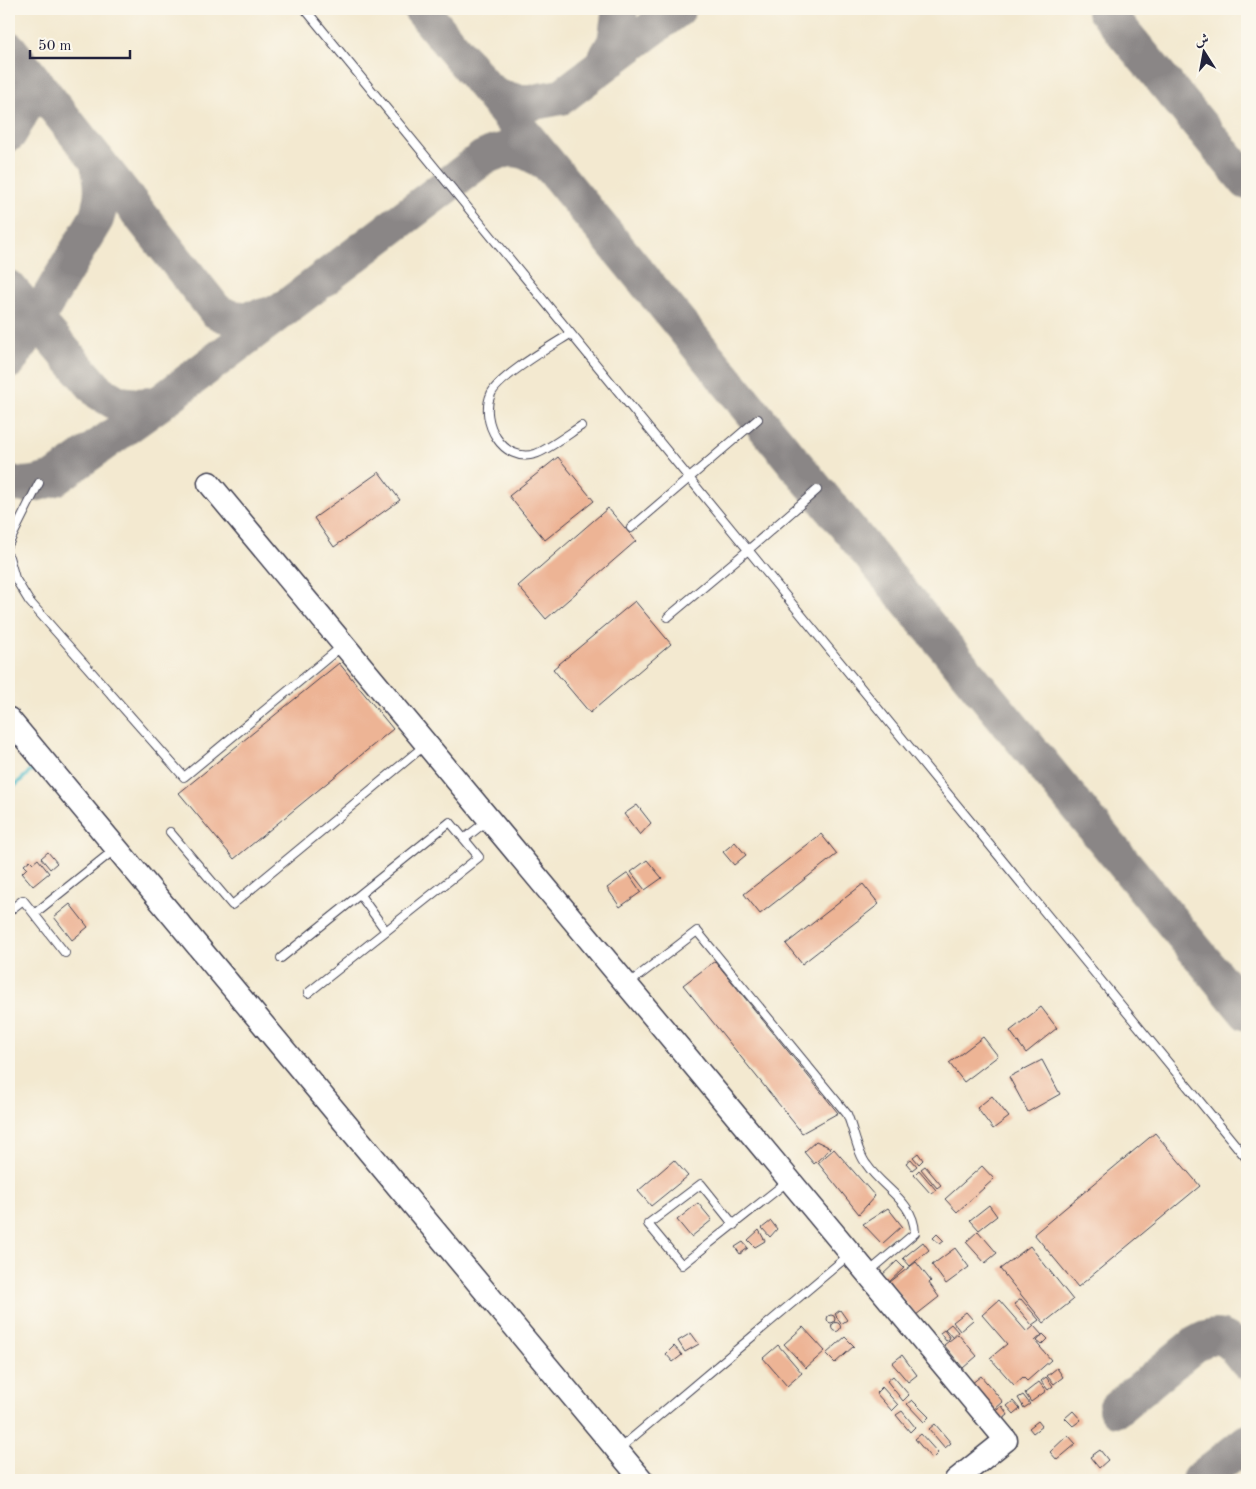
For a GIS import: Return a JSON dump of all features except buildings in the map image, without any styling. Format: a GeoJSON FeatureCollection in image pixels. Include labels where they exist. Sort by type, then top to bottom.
{"type":"FeatureCollection","features":[{"type":"Feature","properties":{"kind":"street"},"geometry":{"type":"LineString","coordinates":[[208,483],[1006,1440],[956,1480]]}},
{"type":"Feature","properties":{"kind":"street"},"geometry":{"type":"LineString","coordinates":[[9,719],[642,1480]]}},
{"type":"Feature","properties":{"kind":"lane"},"geometry":{"type":"LineString","coordinates":[[305,9],[1247,1160]]}},
{"type":"Feature","properties":{"kind":"lane"},"geometry":{"type":"LineString","coordinates":[[570,334],[501,381],[491,393],[488,411],[491,431],[506,449],[521,456],[536,454],[581,426]]}},
{"type":"Feature","properties":{"kind":"lane"},"geometry":{"type":"LineString","coordinates":[[631,528],[758,419]]}},
{"type":"Feature","properties":{"kind":"lane"},"geometry":{"type":"LineString","coordinates":[[9,543],[39,483]]}},
{"type":"Feature","properties":{"kind":"lane"},"geometry":{"type":"LineString","coordinates":[[668,617],[817,490]]}},
{"type":"Feature","properties":{"kind":"lane"},"geometry":{"type":"LineString","coordinates":[[9,557],[15,578],[29,601],[184,777],[343,645]]}},
{"type":"Feature","properties":{"kind":"lane"},"geometry":{"type":"LineString","coordinates":[[170,832],[232,905],[426,744]]}},
{"type":"Feature","properties":{"kind":"lane"},"geometry":{"type":"LineString","coordinates":[[464,839],[489,820]]}},
{"type":"Feature","properties":{"kind":"lane"},"geometry":{"type":"LineString","coordinates":[[282,958],[450,822],[479,857],[308,993]]}},
{"type":"Feature","properties":{"kind":"lane"},"geometry":{"type":"LineString","coordinates":[[34,914],[115,848]]}},
{"type":"Feature","properties":{"kind":"lane"},"geometry":{"type":"LineString","coordinates":[[360,895],[386,931]]}},
{"type":"Feature","properties":{"kind":"lane"},"geometry":{"type":"LineString","coordinates":[[9,912],[23,900],[65,953]]}},
{"type":"Feature","properties":{"kind":"lane"},"geometry":{"type":"LineString","coordinates":[[627,985],[698,932],[847,1114],[866,1165],[909,1209],[915,1222],[915,1233],[867,1273]]}},
{"type":"Feature","properties":{"kind":"lane"},"geometry":{"type":"LineString","coordinates":[[734,1225],[701,1184],[648,1224],[682,1265],[734,1225],[790,1180]]}},
{"type":"Feature","properties":{"kind":"lane"},"geometry":{"type":"LineString","coordinates":[[617,1450],[851,1254]]}},
{"type":"Feature","properties":{"kind":"waterway"},"geometry":{"type":"LineString","coordinates":[[9,791],[34,768]]}},
{"type":"Feature","properties":{"kind":"taxiway"},"geometry":{"type":"LineString","coordinates":[[421,9],[1247,1013]]}},
{"type":"Feature","properties":{"kind":"taxiway"},"geometry":{"type":"LineString","coordinates":[[600,68],[615,42],[620,9]]}},
{"type":"Feature","properties":{"kind":"taxiway"},"geometry":{"type":"LineString","coordinates":[[486,88],[499,97],[518,102],[534,102],[561,97],[678,9]]}},
{"type":"Feature","properties":{"kind":"taxiway"},"geometry":{"type":"LineString","coordinates":[[1104,9],[1247,182]]}},
{"type":"Feature","properties":{"kind":"taxiway"},"geometry":{"type":"LineString","coordinates":[[9,49],[216,311],[232,318],[240,319],[262,317],[279,312]]}},
{"type":"Feature","properties":{"kind":"taxiway"},"geometry":{"type":"LineString","coordinates":[[9,134],[21,114],[26,99],[18,61]]}},
{"type":"Feature","properties":{"kind":"taxiway"},"geometry":{"type":"LineString","coordinates":[[9,288],[99,392],[119,404],[151,405],[161,402],[483,158],[510,149],[525,151],[549,166]]}},
{"type":"Feature","properties":{"kind":"taxiway"},"geometry":{"type":"LineString","coordinates":[[9,361],[36,320],[96,219],[102,190],[97,160]]}},
{"type":"Feature","properties":{"kind":"taxiway"},"geometry":{"type":"LineString","coordinates":[[9,482],[27,485],[55,478],[161,402]]}},
{"type":"Feature","properties":{"kind":"taxiway"},"geometry":{"type":"LineString","coordinates":[[1116,1409],[1194,1345],[1211,1337],[1218,1337],[1230,1342],[1247,1362]]}},
{"type":"Feature","properties":{"kind":"taxiway"},"geometry":{"type":"LineString","coordinates":[[1199,1480],[1247,1442]]}}]}
